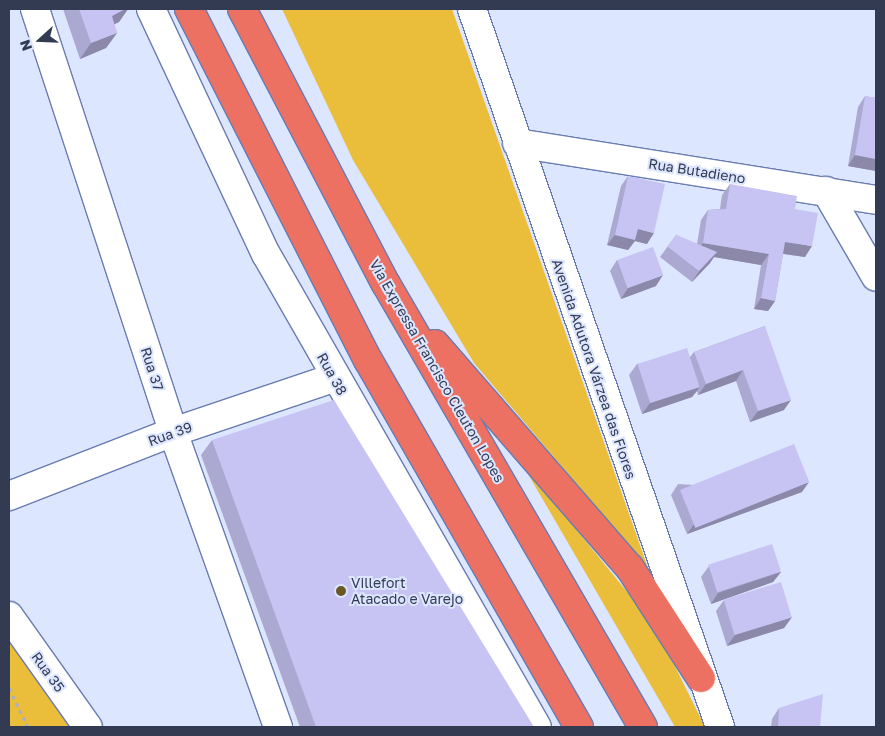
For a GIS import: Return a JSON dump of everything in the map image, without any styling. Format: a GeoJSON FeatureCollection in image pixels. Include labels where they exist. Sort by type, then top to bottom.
{"type":"FeatureCollection","features":[{"type":"Feature","properties":{"kind":"highway"},"geometry":{"type":"LineString","coordinates":[[189,9],[368,360],[579,727]]}},
{"type":"Feature","properties":{"kind":"highway","name":"Via Expressa Francisco Cleuton Lopes"},"geometry":{"type":"LineString","coordinates":[[242,9],[386,284],[643,727]]}},
{"type":"Feature","properties":{"kind":"highway"},"geometry":{"type":"LineString","coordinates":[[386,284],[630,568],[701,678]]}},
{"type":"Feature","properties":{"kind":"street","name":"Rua 37"},"geometry":{"type":"LineString","coordinates":[[35,9],[173,432],[278,727]]}},
{"type":"Feature","properties":{"kind":"street","name":"Rua 38"},"geometry":{"type":"LineString","coordinates":[[150,9],[266,254],[333,378],[537,727]]}},
{"type":"Feature","properties":{"kind":"street","name":"Avenida Adutora Várzea das Flores"},"geometry":{"type":"LineString","coordinates":[[472,9],[701,678],[720,727]]}},
{"type":"Feature","properties":{"kind":"street","name":"Rua Butadieno"},"geometry":{"type":"LineString","coordinates":[[517,143],[876,200]]}},
{"type":"Feature","properties":{"kind":"street"},"geometry":{"type":"LineString","coordinates":[[826,191],[876,277]]}},
{"type":"Feature","properties":{"kind":"street","name":"Rua 39"},"geometry":{"type":"LineString","coordinates":[[9,496],[173,432],[333,378]]}},
{"type":"Feature","properties":{"kind":"street","name":"Rua 35"},"geometry":{"type":"LineString","coordinates":[[9,616],[88,727]]}},
{"type":"Feature","properties":{"kind":"path"},"geometry":{"type":"LineString","coordinates":[[9,688],[28,727]]}},
{"type":"Feature","properties":{"kind":"shaded area"},"geometry":{"type":"Polygon","coordinates":[[[282,9],[452,9],[648,568],[474,363],[353,160],[282,9]]]}},
{"type":"Feature","properties":{"kind":"shaded area"},"geometry":{"type":"Polygon","coordinates":[[[521,462],[655,626],[705,727],[675,727],[521,462]]]}},
{"type":"Feature","properties":{"kind":"shaded area"},"geometry":{"type":"Polygon","coordinates":[[[9,636],[77,727],[9,727],[9,636]]]}},
{"type":"Feature","properties":{"kind":"building"},"geometry":{"type":"Polygon","coordinates":[[[79,9],[125,9],[112,16],[117,33],[91,43],[79,9]]]}},
{"type":"Feature","properties":{"kind":"building"},"geometry":{"type":"Polygon","coordinates":[[[865,96],[876,98],[876,159],[855,155],[865,96]]]}},
{"type":"Feature","properties":{"kind":"building"},"geometry":{"type":"Polygon","coordinates":[[[628,176],[665,184],[654,233],[638,229],[635,240],[615,235],[628,176]]]}},
{"type":"Feature","properties":{"kind":"building"},"geometry":{"type":"Polygon","coordinates":[[[730,184],[797,196],[795,209],[818,213],[812,246],[785,242],[775,301],[761,298],[769,254],[703,243],[708,210],[726,209],[730,184]]]}},
{"type":"Feature","properties":{"kind":"building"},"geometry":{"type":"Polygon","coordinates":[[[676,235],[717,252],[699,271],[668,247],[676,235]]]}},
{"type":"Feature","properties":{"kind":"building"},"geometry":{"type":"Polygon","coordinates":[[[653,247],[663,275],[628,288],[617,260],[653,247]]]}},
{"type":"Feature","properties":{"kind":"building"},"geometry":{"type":"Polygon","coordinates":[[[765,326],[791,400],[758,411],[743,370],[706,384],[694,352],[765,326]]]}},
{"type":"Feature","properties":{"kind":"building"},"geometry":{"type":"Polygon","coordinates":[[[687,348],[700,387],[650,403],[638,364],[687,348]]]}},
{"type":"Feature","properties":{"kind":"building","name":"Villefort Atacado e Varejo"},"geometry":{"type":"Polygon","coordinates":[[[334,400],[534,727],[316,727],[212,440],[334,400]]]}},
{"type":"Feature","properties":{"kind":"building"},"geometry":{"type":"Polygon","coordinates":[[[794,444],[809,482],[695,528],[680,490],[794,444]]]}},
{"type":"Feature","properties":{"kind":"building"},"geometry":{"type":"Polygon","coordinates":[[[772,544],[781,572],[717,592],[708,565],[772,544]]]}},
{"type":"Feature","properties":{"kind":"building"},"geometry":{"type":"Polygon","coordinates":[[[781,582],[792,617],[734,635],[724,600],[781,582]]]}},
{"type":"Feature","properties":{"kind":"building"},"geometry":{"type":"Polygon","coordinates":[[[823,694],[820,727],[778,727],[779,708],[823,694]]]}},
{"type":"Feature","properties":{"kind":"place","name":"Villefort Atacado e Varejo"},"geometry":{"type":"Point","coordinates":[341,591]}}]}
